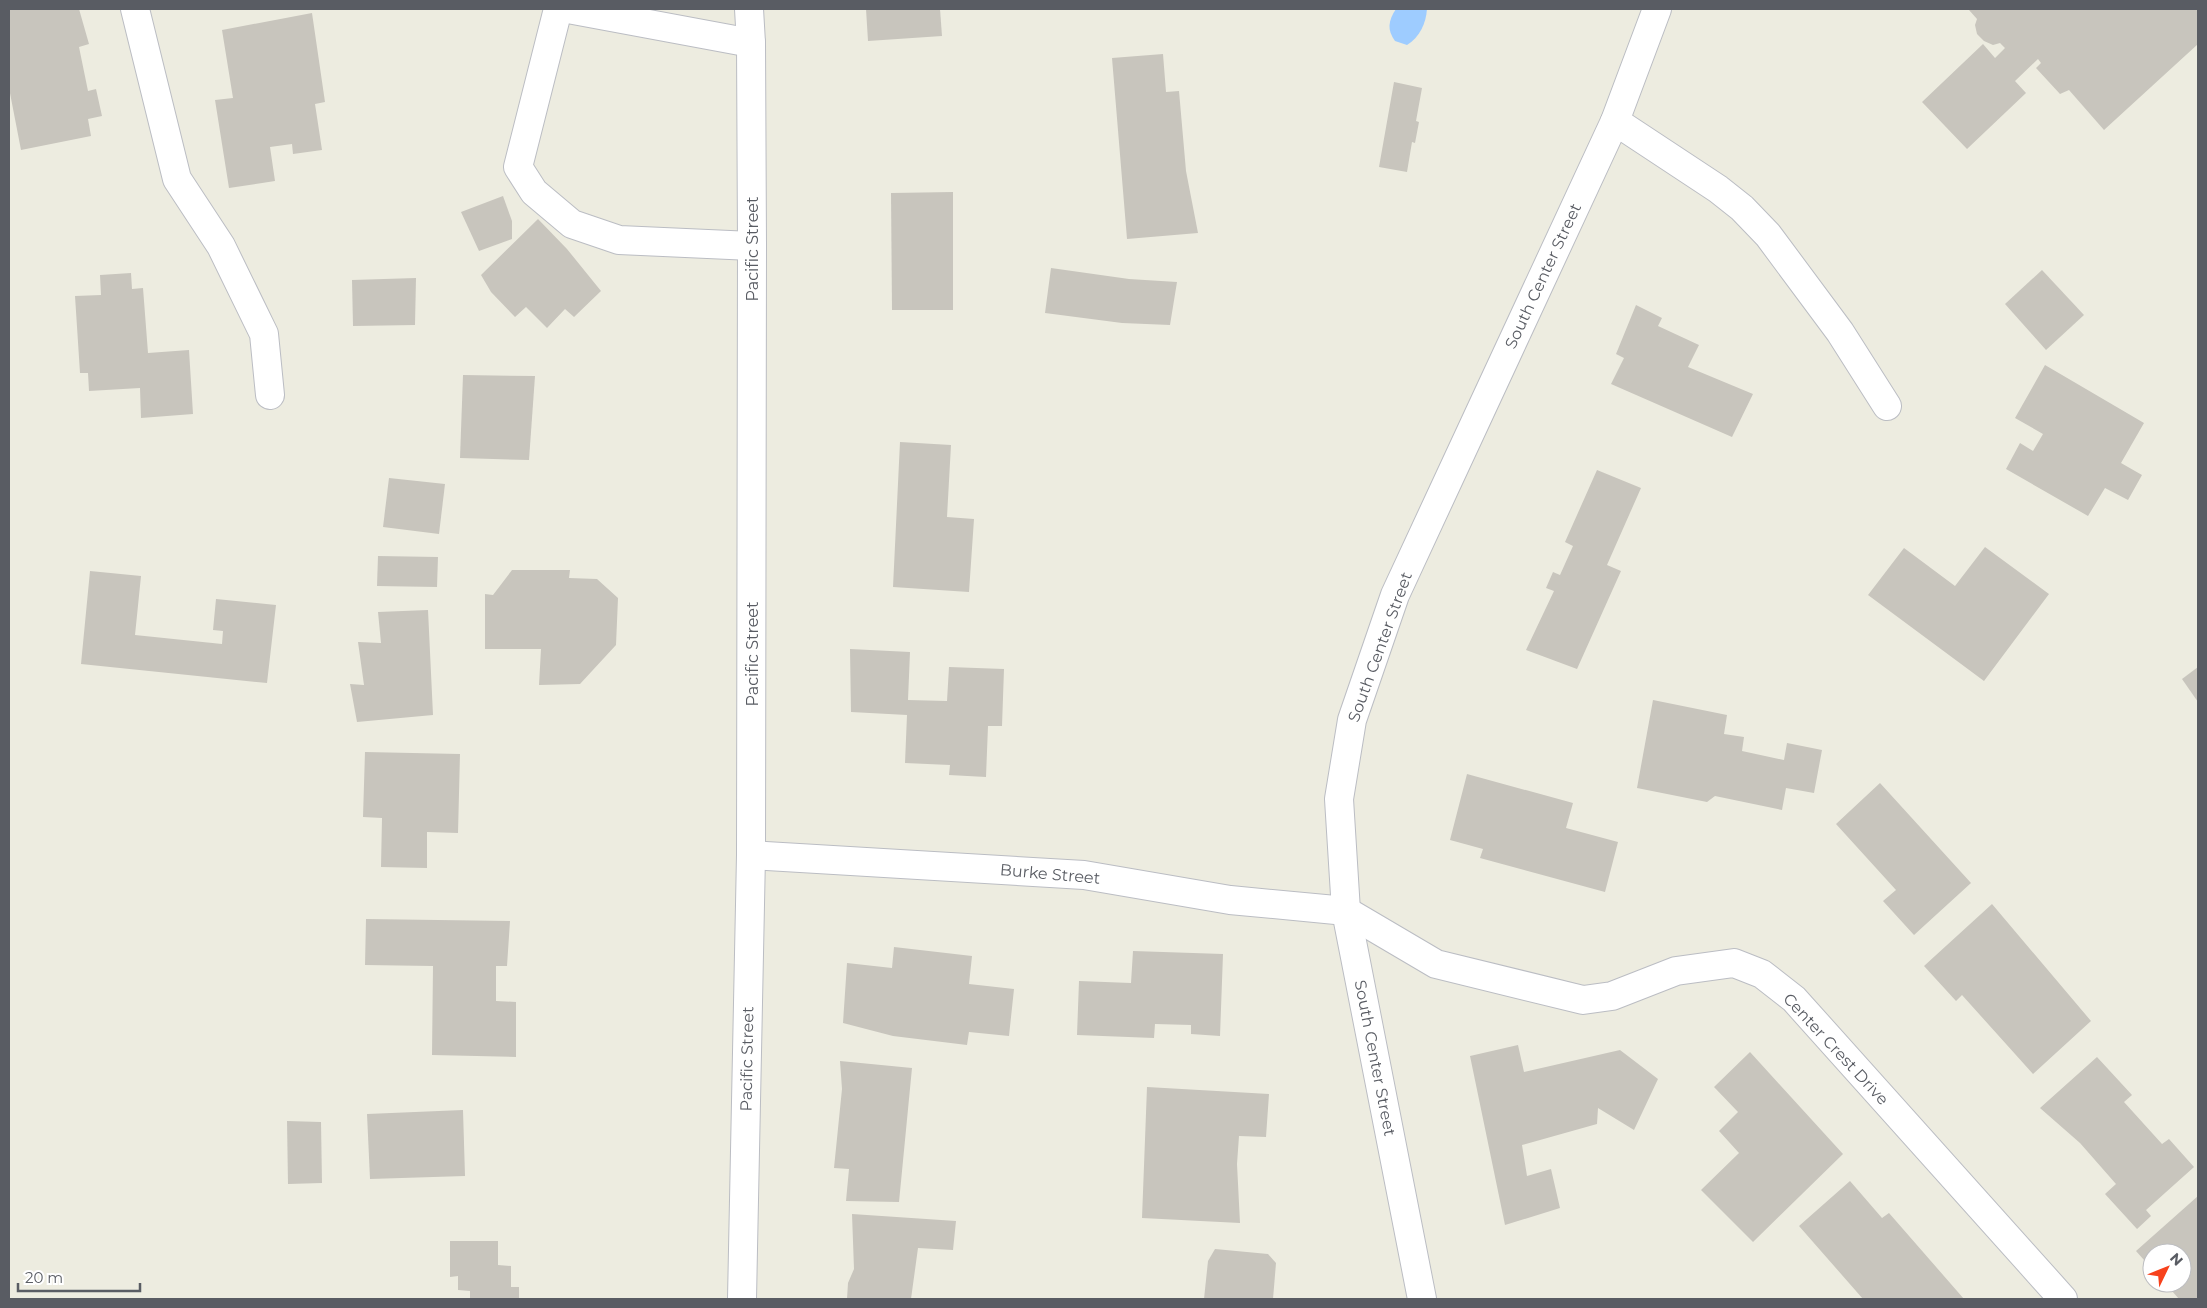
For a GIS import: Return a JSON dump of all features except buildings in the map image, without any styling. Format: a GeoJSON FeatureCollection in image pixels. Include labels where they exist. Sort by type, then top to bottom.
{"type":"FeatureCollection","features":[{"type":"Feature","properties":{"kind":"street"},"geometry":{"type":"LineString","coordinates":[[134,9],[177,179],[221,246],[264,334],[270,395]]}},
{"type":"Feature","properties":{"kind":"street"},"geometry":{"type":"LineString","coordinates":[[558,9],[518,167],[534,192],[572,224],[619,240],[752,246]]}},
{"type":"Feature","properties":{"kind":"street"},"geometry":{"type":"LineString","coordinates":[[568,9],[751,43]]}},
{"type":"Feature","properties":{"kind":"street"},"geometry":{"type":"LineString","coordinates":[[729,9],[751,43]]}},
{"type":"Feature","properties":{"kind":"street","name":"Pacific Street"},"geometry":{"type":"LineString","coordinates":[[742,1299],[752,854],[752,246],[751,43],[749,9]]}},
{"type":"Feature","properties":{"kind":"street","name":"South Center Street"},"geometry":{"type":"LineString","coordinates":[[1422,1299],[1346,911],[1340,799],[1352,720],[1395,595],[1615,120],[1657,9]]}},
{"type":"Feature","properties":{"kind":"street"},"geometry":{"type":"LineString","coordinates":[[1615,120],[1718,189],[1742,208],[1768,235],[1840,332],[1887,406]]}},
{"type":"Feature","properties":{"kind":"street","name":"Burke Street"},"geometry":{"type":"LineString","coordinates":[[752,854],[1084,875],[1230,900],[1346,911]]}},
{"type":"Feature","properties":{"kind":"street","name":"Center Crest Drive"},"geometry":{"type":"LineString","coordinates":[[1346,911],[1436,964],[1583,1000],[1612,996],[1676,971],[1734,963],[1762,974],[1794,1000],[2063,1299]]}},
{"type":"Feature","properties":{"kind":"water"},"geometry":{"type":"Polygon","coordinates":[[[1396,9],[1427,9],[1422,29],[1412,42],[1407,45],[1395,41],[1391,33],[1390,21],[1396,9]]]}}]}
